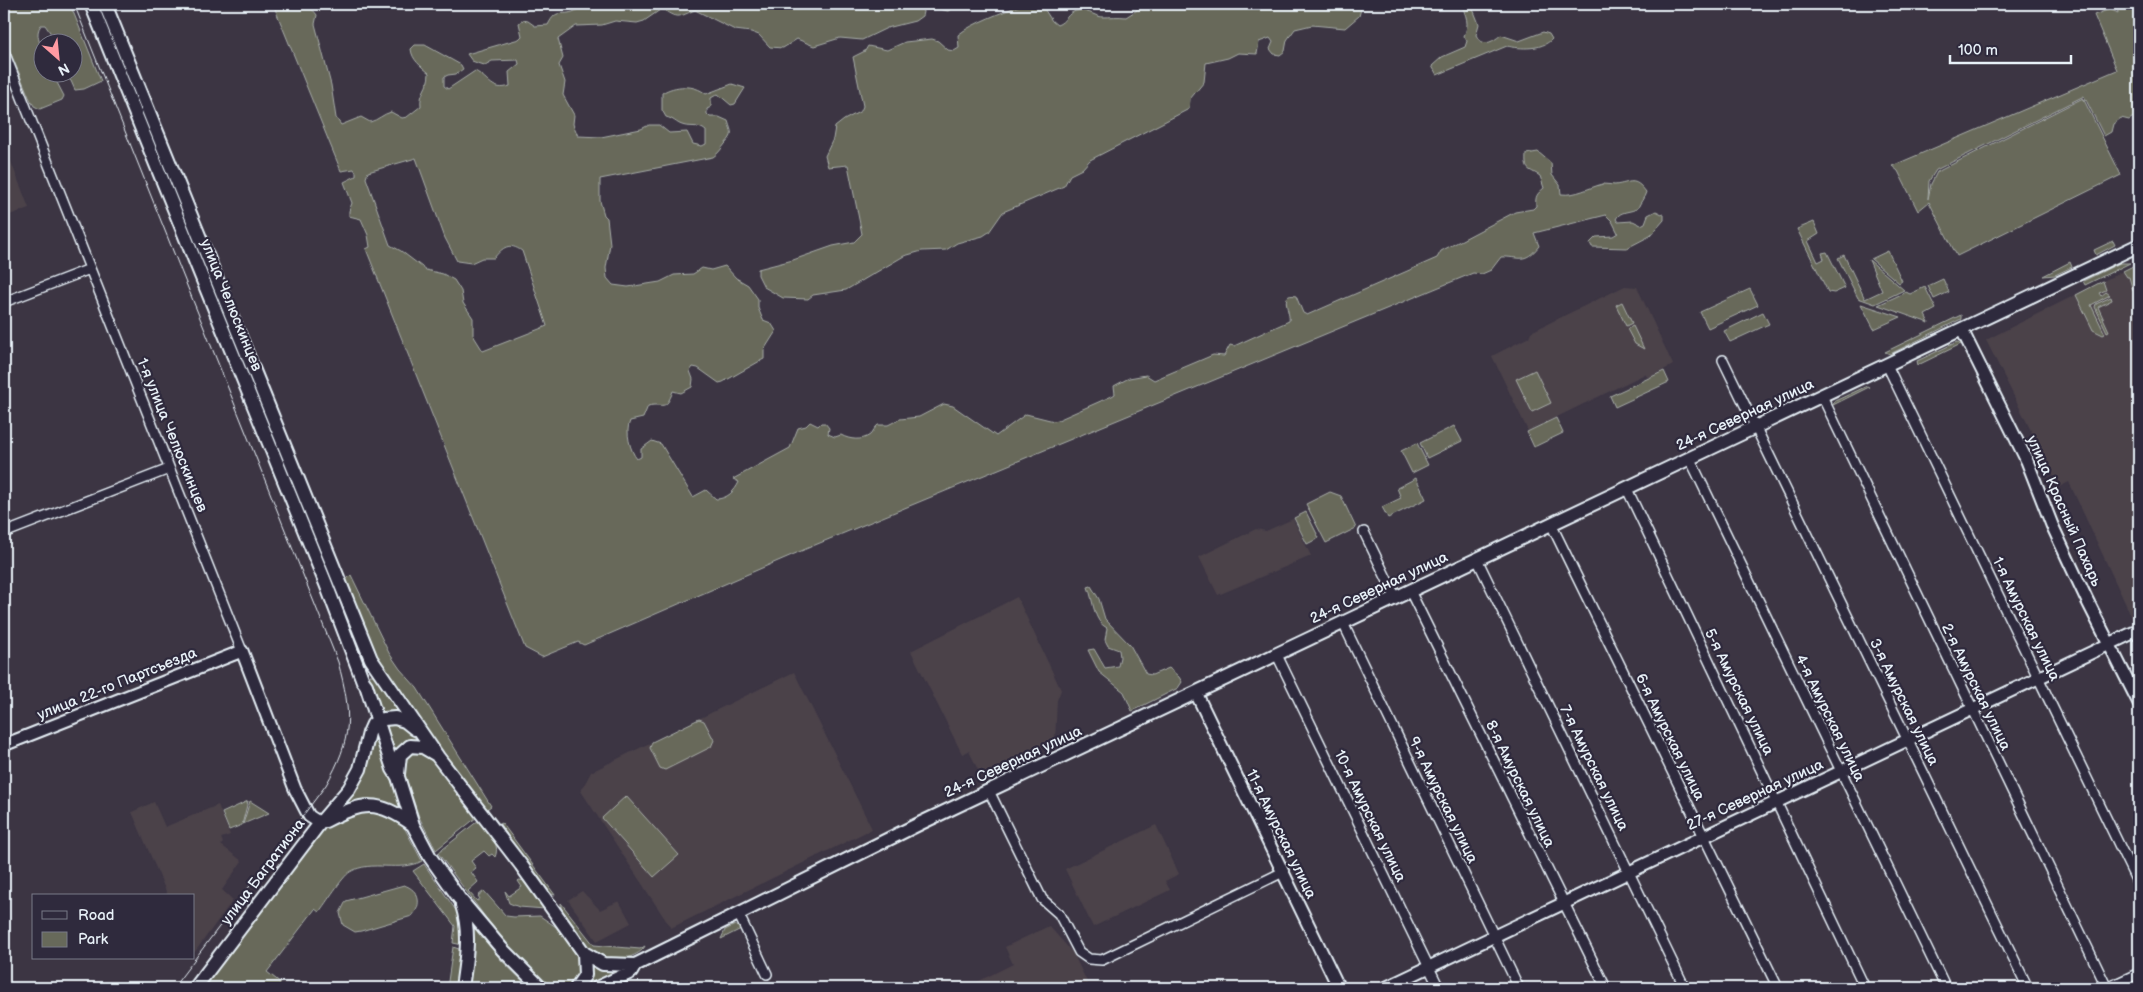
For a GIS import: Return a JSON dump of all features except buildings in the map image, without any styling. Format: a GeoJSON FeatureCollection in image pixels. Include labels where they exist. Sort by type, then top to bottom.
{"type":"FeatureCollection","features":[{"type":"Feature","properties":{"kind":"main road","name":"улица Челюскинцев"},"geometry":{"type":"LineString","coordinates":[[91,4],[143,133],[202,259]]}},
{"type":"Feature","properties":{"kind":"main road","name":"улица Челюскинцев"},"geometry":{"type":"LineString","coordinates":[[105,4],[156,128],[202,259],[346,617]]}},
{"type":"Feature","properties":{"kind":"main road"},"geometry":{"type":"LineString","coordinates":[[122,79],[134,74]]}},
{"type":"Feature","properties":{"kind":"main road"},"geometry":{"type":"LineString","coordinates":[[143,133],[156,128]]}},
{"type":"Feature","properties":{"kind":"main road","name":"24-я Северная улица"},"geometry":{"type":"LineString","coordinates":[[597,988],[614,984],[630,972],[635,965],[989,791],[2139,245]]}},
{"type":"Feature","properties":{"kind":"main road"},"geometry":{"type":"LineString","coordinates":[[346,617],[363,681],[366,685],[393,769],[398,777],[413,825],[423,847],[459,898],[512,961],[541,988]]}},
{"type":"Feature","properties":{"kind":"main road"},"geometry":{"type":"LineString","coordinates":[[346,617],[371,660],[438,757],[521,865],[584,953],[584,975],[576,988]]}},
{"type":"Feature","properties":{"kind":"main road"},"geometry":{"type":"LineString","coordinates":[[363,681],[361,688],[369,733]]}},
{"type":"Feature","properties":{"kind":"main road"},"geometry":{"type":"LineString","coordinates":[[369,733],[377,721],[389,717],[395,718],[420,731]]}},
{"type":"Feature","properties":{"kind":"main road","name":"улица Багратиона"},"geometry":{"type":"LineString","coordinates":[[195,988],[355,779],[365,755],[369,733]]}},
{"type":"Feature","properties":{"kind":"main road"},"geometry":{"type":"LineString","coordinates":[[398,777],[400,755],[410,746],[423,747],[438,757]]}},
{"type":"Feature","properties":{"kind":"main road"},"geometry":{"type":"LineString","coordinates":[[320,823],[350,809],[373,806],[387,808],[413,825]]}},
{"type":"Feature","properties":{"kind":"main road"},"geometry":{"type":"LineString","coordinates":[[459,898],[467,922],[468,936],[462,988]]}},
{"type":"Feature","properties":{"kind":"main road","name":"24-я Северная улица"},"geometry":{"type":"LineString","coordinates":[[584,953],[603,964],[635,965]]}},
{"type":"Feature","properties":{"kind":"street","name":"1-я улица Челюскинцев"},"geometry":{"type":"LineString","coordinates":[[4,52],[295,789],[310,816],[320,823]]}},
{"type":"Feature","properties":{"kind":"street"},"geometry":{"type":"LineString","coordinates":[[4,302],[90,269]]}},
{"type":"Feature","properties":{"kind":"street","name":"улица Красный Пахарь"},"geometry":{"type":"LineString","coordinates":[[1962,330],[2027,461],[2052,525],[2087,600],[2139,703]]}},
{"type":"Feature","properties":{"kind":"street","name":"3-я Амурская улица"},"geometry":{"type":"LineString","coordinates":[[1723,360],[2028,988]]}},
{"type":"Feature","properties":{"kind":"street","name":"1-я Амурская улица"},"geometry":{"type":"LineString","coordinates":[[1887,366],[2139,886]]}},
{"type":"Feature","properties":{"kind":"street","name":"2-я Амурская улица"},"geometry":{"type":"LineString","coordinates":[[1822,396],[1971,709],[2107,988]]}},
{"type":"Feature","properties":{"kind":"street","name":"4-я Амурская улица"},"geometry":{"type":"LineString","coordinates":[[1690,459],[1946,988]]}},
{"type":"Feature","properties":{"kind":"street"},"geometry":{"type":"LineString","coordinates":[[4,533],[169,469]]}},
{"type":"Feature","properties":{"kind":"street","name":"5-я Амурская улица"},"geometry":{"type":"LineString","coordinates":[[1627,489],[1866,988]]}},
{"type":"Feature","properties":{"kind":"street","name":"6-я Амурская улица"},"geometry":{"type":"LineString","coordinates":[[1551,524],[1778,988]]}},
{"type":"Feature","properties":{"kind":"street"},"geometry":{"type":"LineString","coordinates":[[1364,532],[1396,598]]}},
{"type":"Feature","properties":{"kind":"street","name":"7-я Амурская улица"},"geometry":{"type":"LineString","coordinates":[[1477,559],[1685,988]]}},
{"type":"Feature","properties":{"kind":"street","name":"8-я Амурская улица"},"geometry":{"type":"LineString","coordinates":[[1410,592],[1606,988]]}},
{"type":"Feature","properties":{"kind":"street","name":"9-я Амурская улица"},"geometry":{"type":"LineString","coordinates":[[1343,623],[1519,988]]}},
{"type":"Feature","properties":{"kind":"street","name":"27-я Северная улица"},"geometry":{"type":"LineString","coordinates":[[1385,988],[2139,630]]}},
{"type":"Feature","properties":{"kind":"street","name":"улица 22-го Партсъезда"},"geometry":{"type":"LineString","coordinates":[[4,745],[242,651]]}},
{"type":"Feature","properties":{"kind":"street","name":"10-я Амурская улица"},"geometry":{"type":"LineString","coordinates":[[1277,655],[1439,988]]}},
{"type":"Feature","properties":{"kind":"street","name":"11-я Амурская улица"},"geometry":{"type":"LineString","coordinates":[[1196,693],[1340,988]]}},
{"type":"Feature","properties":{"kind":"street"},"geometry":{"type":"LineString","coordinates":[[989,791],[1042,899],[1060,914],[1079,952],[1095,960],[1102,960],[1283,872]]}},
{"type":"Feature","properties":{"kind":"street"},"geometry":{"type":"LineString","coordinates":[[738,913],[767,974]]}},
{"type":"Feature","properties":{"kind":"street"},"geometry":{"type":"LineString","coordinates":[[2107,988],[2139,973]]}},
{"type":"Feature","properties":{"kind":"shaded area"},"geometry":{"type":"Polygon","coordinates":[[[4,144],[29,208],[4,217],[4,144]]]}},
{"type":"Feature","properties":{"kind":"shaded area"},"geometry":{"type":"Polygon","coordinates":[[[2139,263],[2139,620],[2134,622],[2069,482],[2059,487],[1986,340],[2139,263]]]}},
{"type":"Feature","properties":{"kind":"shaded area"},"geometry":{"type":"Polygon","coordinates":[[[1625,286],[1637,287],[1673,365],[1648,378],[1645,374],[1528,431],[1492,356],[1529,337],[1531,332],[1625,286]]]}},
{"type":"Feature","properties":{"kind":"shaded area"},"geometry":{"type":"Polygon","coordinates":[[[1293,519],[1311,556],[1218,595],[1199,557],[1256,529],[1266,531],[1293,519]]]}},
{"type":"Feature","properties":{"kind":"shaded area"},"geometry":{"type":"Polygon","coordinates":[[[1017,597],[1061,690],[1057,700],[1055,741],[981,776],[969,751],[962,754],[911,651],[1017,597]]]}},
{"type":"Feature","properties":{"kind":"shaded area"},"geometry":{"type":"Polygon","coordinates":[[[794,672],[872,829],[671,928],[581,791],[591,772],[794,672]]]}},
{"type":"Feature","properties":{"kind":"shaded area"},"geometry":{"type":"Polygon","coordinates":[[[154,802],[165,827],[218,805],[230,835],[221,838],[223,843],[221,845],[242,861],[222,890],[233,900],[195,952],[195,894],[167,894],[132,812],[154,802]]]}},
{"type":"Feature","properties":{"kind":"shaded area"},"geometry":{"type":"Polygon","coordinates":[[[1156,825],[1179,874],[1165,881],[1170,890],[1093,927],[1065,869],[1156,825]]]}},
{"type":"Feature","properties":{"kind":"shaded area"},"geometry":{"type":"Polygon","coordinates":[[[582,891],[600,910],[619,901],[631,923],[597,941],[568,900],[582,891]]]}},
{"type":"Feature","properties":{"kind":"shaded area"},"geometry":{"type":"Polygon","coordinates":[[[1049,926],[1073,953],[1090,988],[965,988],[1013,964],[1005,947],[1049,926]]]}},
{"type":"Feature","properties":{"kind":"green space"},"geometry":{"type":"Polygon","coordinates":[[[4,4],[70,4],[81,32],[50,32],[45,25],[41,25],[38,32],[32,32],[32,82],[57,82],[64,96],[62,100],[40,109],[34,106],[4,37],[4,4]]]}},
{"type":"Feature","properties":{"kind":"green space"},"geometry":{"type":"Polygon","coordinates":[[[273,4],[303,5],[313,10],[317,15],[315,24],[331,85],[336,118],[341,125],[361,117],[370,122],[391,112],[402,118],[407,117],[421,106],[421,97],[429,78],[429,73],[413,56],[411,49],[415,45],[425,45],[461,65],[463,69],[456,74],[444,77],[444,86],[448,89],[475,71],[495,86],[510,86],[509,72],[519,64],[518,60],[492,61],[485,65],[472,61],[467,54],[519,39],[522,36],[519,23],[523,20],[535,26],[548,25],[557,14],[570,13],[585,4],[921,4],[922,16],[915,21],[887,28],[862,40],[840,38],[814,46],[797,39],[783,48],[770,47],[759,35],[735,30],[695,10],[676,16],[660,10],[644,21],[637,23],[615,21],[602,25],[576,26],[558,39],[563,58],[559,65],[565,82],[563,95],[574,115],[573,124],[578,136],[601,137],[641,129],[649,125],[659,125],[669,133],[687,132],[693,144],[702,146],[706,144],[706,131],[682,125],[666,117],[662,110],[662,93],[678,87],[690,87],[706,94],[732,84],[745,88],[735,104],[731,105],[718,94],[711,98],[711,107],[707,109],[707,114],[710,117],[719,117],[728,121],[731,134],[728,141],[713,157],[600,179],[600,201],[604,215],[607,218],[610,244],[606,268],[607,278],[613,285],[628,287],[660,282],[674,275],[693,274],[702,268],[711,270],[725,266],[736,278],[748,285],[758,299],[758,308],[763,320],[771,323],[776,331],[764,350],[764,359],[719,383],[698,368],[693,367],[690,371],[693,379],[692,387],[681,393],[673,391],[666,404],[648,406],[643,418],[630,421],[628,430],[629,441],[637,459],[641,457],[641,449],[652,441],[661,444],[693,497],[706,490],[716,499],[724,498],[733,491],[739,482],[733,479],[790,448],[798,428],[806,426],[810,422],[818,426],[821,423],[825,423],[829,428],[828,434],[835,437],[841,435],[852,439],[860,439],[870,435],[878,425],[888,425],[900,419],[919,417],[944,404],[953,406],[996,436],[1026,414],[1054,421],[1058,420],[1112,396],[1115,394],[1114,386],[1129,378],[1146,375],[1154,380],[1213,355],[1224,356],[1230,345],[1234,346],[1289,321],[1286,304],[1288,297],[1296,296],[1303,313],[1307,315],[1437,258],[1441,251],[1515,212],[1533,209],[1536,206],[1537,196],[1544,188],[1540,176],[1528,169],[1526,154],[1538,152],[1551,163],[1552,175],[1560,185],[1561,194],[1577,193],[1603,184],[1615,185],[1635,182],[1646,192],[1644,197],[1638,208],[1620,214],[1616,219],[1618,222],[1633,221],[1641,225],[1645,223],[1648,215],[1656,211],[1664,215],[1664,220],[1650,236],[1627,248],[1592,247],[1590,243],[1596,237],[1613,236],[1618,233],[1612,221],[1606,215],[1534,233],[1539,246],[1525,258],[1501,257],[1491,270],[1482,274],[1473,273],[815,545],[584,645],[578,642],[542,657],[525,648],[366,249],[370,247],[368,235],[361,219],[349,216],[352,203],[344,182],[356,176],[356,172],[354,169],[341,171],[273,4]],[[416,158],[368,172],[366,178],[390,245],[426,270],[443,274],[454,280],[461,291],[463,303],[473,318],[473,335],[483,351],[547,326],[522,251],[510,246],[500,251],[494,258],[482,258],[471,263],[457,261],[445,238],[416,158]]]}},
{"type":"Feature","properties":{"kind":"green space"},"geometry":{"type":"Polygon","coordinates":[[[928,4],[959,4],[948,11],[931,7],[928,4]]]}},
{"type":"Feature","properties":{"kind":"green space"},"geometry":{"type":"Polygon","coordinates":[[[1023,4],[1041,4],[1052,21],[1057,25],[1063,22],[1070,14],[1079,10],[1102,17],[1126,17],[1137,10],[1138,4],[1366,4],[1361,9],[1359,16],[1345,28],[1312,25],[1295,29],[1287,40],[1285,51],[1280,55],[1274,54],[1270,49],[1273,42],[1270,38],[1259,42],[1257,54],[1238,53],[1228,58],[1206,63],[1204,82],[1190,99],[1189,109],[1090,160],[1082,169],[1070,175],[1064,186],[1003,212],[989,232],[983,236],[957,243],[946,250],[922,251],[904,256],[846,290],[813,295],[808,299],[783,298],[764,287],[758,275],[758,269],[793,260],[833,246],[854,242],[862,234],[848,165],[828,167],[825,156],[833,139],[835,127],[861,111],[863,106],[853,57],[865,51],[868,46],[887,50],[905,42],[932,39],[938,41],[948,50],[954,51],[959,48],[958,35],[971,26],[1023,4]]]}},
{"type":"Feature","properties":{"kind":"green space"},"geometry":{"type":"Polygon","coordinates":[[[1461,4],[1471,4],[1479,24],[1476,35],[1485,43],[1491,42],[1501,35],[1519,41],[1543,32],[1549,34],[1552,39],[1548,43],[1537,47],[1519,48],[1507,46],[1437,75],[1432,66],[1442,57],[1465,47],[1467,41],[1464,36],[1467,24],[1461,4]]]}},
{"type":"Feature","properties":{"kind":"green space"},"geometry":{"type":"Polygon","coordinates":[[[2117,4],[2139,4],[2139,113],[2129,120],[2121,118],[2113,124],[2111,132],[2104,136],[2084,96],[1936,170],[1929,181],[1928,199],[1931,184],[1937,172],[2083,98],[2121,175],[1957,256],[1929,202],[1918,211],[1898,171],[1892,166],[2117,70],[2094,15],[2110,9],[2118,13],[2117,4]]]}},
{"type":"Feature","properties":{"kind":"green space"},"geometry":{"type":"Polygon","coordinates":[[[82,34],[101,81],[84,89],[75,90],[71,82],[82,82],[82,34]]]}},
{"type":"Feature","properties":{"kind":"green space"},"geometry":{"type":"Polygon","coordinates":[[[1814,222],[1819,234],[1808,241],[1818,262],[1824,259],[1822,253],[1827,252],[1845,288],[1834,293],[1828,292],[1797,229],[1814,222]]]}},
{"type":"Feature","properties":{"kind":"green space"},"geometry":{"type":"Polygon","coordinates":[[[2113,241],[2115,245],[2096,255],[2094,250],[2113,241]]]}},
{"type":"Feature","properties":{"kind":"green space"},"geometry":{"type":"Polygon","coordinates":[[[1888,251],[1902,281],[1899,283],[1871,259],[1888,251]]]}},
{"type":"Feature","properties":{"kind":"green space"},"geometry":{"type":"Polygon","coordinates":[[[1844,255],[1865,299],[1882,291],[1869,260],[1904,290],[1875,304],[1858,298],[1838,258],[1844,255]]]}},
{"type":"Feature","properties":{"kind":"green space"},"geometry":{"type":"Polygon","coordinates":[[[2070,262],[2072,267],[2055,275],[2043,276],[2070,262]]]}},
{"type":"Feature","properties":{"kind":"green space"},"geometry":{"type":"Polygon","coordinates":[[[2120,263],[2130,263],[2085,285],[2083,281],[2120,263]]]}},
{"type":"Feature","properties":{"kind":"green space"},"geometry":{"type":"Polygon","coordinates":[[[2139,263],[2139,288],[2133,291],[2129,277],[2123,271],[2139,263]]]}},
{"type":"Feature","properties":{"kind":"green space"},"geometry":{"type":"Polygon","coordinates":[[[1943,279],[1949,292],[1934,299],[1928,286],[1943,279]]]}},
{"type":"Feature","properties":{"kind":"green space"},"geometry":{"type":"Polygon","coordinates":[[[2103,281],[2106,290],[2099,293],[2101,296],[2106,292],[2110,295],[2091,305],[2105,334],[2103,335],[2093,330],[2076,295],[2103,281]]]}},
{"type":"Feature","properties":{"kind":"green space"},"geometry":{"type":"Polygon","coordinates":[[[1925,287],[1936,309],[1925,315],[1929,323],[1878,305],[1906,292],[1910,294],[1925,287]]]}},
{"type":"Feature","properties":{"kind":"green space"},"geometry":{"type":"Polygon","coordinates":[[[1750,289],[1758,305],[1708,328],[1700,312],[1750,289]]]}},
{"type":"Feature","properties":{"kind":"green space"},"geometry":{"type":"Polygon","coordinates":[[[2111,297],[2112,300],[2098,307],[2109,331],[2107,332],[2095,307],[2096,304],[2111,297]]]}},
{"type":"Feature","properties":{"kind":"green space"},"geometry":{"type":"Polygon","coordinates":[[[1622,302],[1632,323],[1626,326],[1616,305],[1622,302]]]}},
{"type":"Feature","properties":{"kind":"green space"},"geometry":{"type":"Polygon","coordinates":[[[1861,304],[1901,317],[1874,329],[1861,304]]]}},
{"type":"Feature","properties":{"kind":"green space"},"geometry":{"type":"Polygon","coordinates":[[[1763,312],[1769,324],[1730,342],[1724,331],[1763,312]]]}},
{"type":"Feature","properties":{"kind":"green space"},"geometry":{"type":"Polygon","coordinates":[[[1961,315],[1961,319],[1890,354],[1885,352],[1961,315]]]}},
{"type":"Feature","properties":{"kind":"green space"},"geometry":{"type":"Polygon","coordinates":[[[1633,326],[1644,349],[1635,344],[1627,329],[1633,326]]]}},
{"type":"Feature","properties":{"kind":"green space"},"geometry":{"type":"Polygon","coordinates":[[[1957,342],[1963,343],[1918,365],[1917,361],[1957,342]]]}},
{"type":"Feature","properties":{"kind":"green space"},"geometry":{"type":"Polygon","coordinates":[[[1535,370],[1551,403],[1532,412],[1516,379],[1535,370]]]}},
{"type":"Feature","properties":{"kind":"green space"},"geometry":{"type":"Polygon","coordinates":[[[1664,371],[1669,382],[1615,407],[1610,396],[1664,371]]]}},
{"type":"Feature","properties":{"kind":"green space"},"geometry":{"type":"Polygon","coordinates":[[[1867,386],[1869,387],[1833,405],[1835,401],[1867,386]]]}},
{"type":"Feature","properties":{"kind":"green space"},"geometry":{"type":"Polygon","coordinates":[[[1556,418],[1563,433],[1534,447],[1527,432],[1556,418]]]}},
{"type":"Feature","properties":{"kind":"green space"},"geometry":{"type":"Polygon","coordinates":[[[1454,426],[1462,441],[1427,458],[1420,443],[1454,426]]]}},
{"type":"Feature","properties":{"kind":"green space"},"geometry":{"type":"Polygon","coordinates":[[[1417,443],[1428,465],[1412,473],[1401,451],[1417,443]]]}},
{"type":"Feature","properties":{"kind":"green space"},"geometry":{"type":"Polygon","coordinates":[[[1416,478],[1426,499],[1388,518],[1382,507],[1401,498],[1397,488],[1416,478]]]}},
{"type":"Feature","properties":{"kind":"green space"},"geometry":{"type":"Polygon","coordinates":[[[1330,492],[1341,496],[1356,528],[1326,543],[1306,504],[1330,492]]]}},
{"type":"Feature","properties":{"kind":"green space"},"geometry":{"type":"Polygon","coordinates":[[[1306,512],[1319,538],[1307,544],[1294,518],[1306,512]]]}},
{"type":"Feature","properties":{"kind":"green space"},"geometry":{"type":"Polygon","coordinates":[[[351,575],[389,653],[417,688],[491,806],[487,809],[418,720],[378,662],[344,582],[351,575]]]}},
{"type":"Feature","properties":{"kind":"green space"},"geometry":{"type":"Polygon","coordinates":[[[1091,586],[1099,599],[1105,619],[1130,645],[1146,674],[1152,675],[1169,668],[1182,682],[1178,688],[1132,711],[1124,692],[1099,672],[1088,650],[1094,649],[1105,668],[1118,666],[1119,650],[1108,646],[1105,640],[1107,628],[1102,625],[1096,616],[1088,587],[1091,586]]]}},
{"type":"Feature","properties":{"kind":"green space"},"geometry":{"type":"Polygon","coordinates":[[[370,675],[374,675],[404,717],[380,716],[369,679],[370,675]]]}},
{"type":"Feature","properties":{"kind":"green space"},"geometry":{"type":"Polygon","coordinates":[[[699,719],[704,721],[714,740],[711,747],[665,770],[660,768],[650,748],[652,742],[699,719]]]}},
{"type":"Feature","properties":{"kind":"green space"},"geometry":{"type":"Polygon","coordinates":[[[389,721],[406,727],[418,742],[396,758],[382,723],[389,721]]]}},
{"type":"Feature","properties":{"kind":"green space"},"geometry":{"type":"Polygon","coordinates":[[[374,727],[402,813],[394,807],[378,803],[362,805],[335,813],[368,762],[374,739],[374,727]]]}},
{"type":"Feature","properties":{"kind":"green space"},"geometry":{"type":"Polygon","coordinates":[[[408,750],[427,754],[477,817],[436,850],[419,817],[403,770],[408,750]]]}},
{"type":"Feature","properties":{"kind":"green space"},"geometry":{"type":"Polygon","coordinates":[[[626,796],[679,855],[654,877],[602,818],[626,796]]]}},
{"type":"Feature","properties":{"kind":"green space"},"geometry":{"type":"Polygon","coordinates":[[[248,801],[242,825],[229,830],[222,813],[248,801]]]}},
{"type":"Feature","properties":{"kind":"green space"},"geometry":{"type":"Polygon","coordinates":[[[250,801],[269,813],[243,824],[250,801]]]}},
{"type":"Feature","properties":{"kind":"green space"},"geometry":{"type":"Polygon","coordinates":[[[368,809],[396,819],[405,829],[422,861],[405,866],[367,866],[350,872],[319,912],[315,909],[267,972],[281,983],[276,988],[203,988],[319,834],[328,826],[368,809]]]}},
{"type":"Feature","properties":{"kind":"green space"},"geometry":{"type":"Polygon","coordinates":[[[479,820],[493,838],[496,852],[495,857],[492,854],[489,856],[484,851],[471,861],[476,868],[471,872],[478,882],[468,891],[477,901],[480,899],[478,896],[484,891],[506,916],[540,916],[559,929],[580,959],[581,970],[571,987],[551,988],[540,981],[505,944],[438,853],[479,820]]]}},
{"type":"Feature","properties":{"kind":"green space"},"geometry":{"type":"Polygon","coordinates":[[[502,823],[555,895],[551,894],[502,828],[500,824],[502,823]]]}},
{"type":"Feature","properties":{"kind":"green space"},"geometry":{"type":"Polygon","coordinates":[[[424,864],[461,919],[463,945],[453,943],[455,926],[413,871],[424,864]]]}},
{"type":"Feature","properties":{"kind":"green space"},"geometry":{"type":"Polygon","coordinates":[[[519,880],[525,881],[545,909],[519,907],[509,903],[505,891],[509,896],[522,887],[519,880]]]}},
{"type":"Feature","properties":{"kind":"green space"},"geometry":{"type":"Polygon","coordinates":[[[404,885],[413,890],[418,898],[418,907],[412,916],[355,932],[343,925],[340,913],[346,901],[404,885]]]}},
{"type":"Feature","properties":{"kind":"green space"},"geometry":{"type":"Polygon","coordinates":[[[561,903],[594,945],[640,949],[645,946],[637,954],[618,960],[607,959],[597,955],[574,929],[561,910],[561,903]]]}},
{"type":"Feature","properties":{"kind":"green space"},"geometry":{"type":"Polygon","coordinates":[[[473,925],[501,960],[530,988],[467,988],[473,925]]]}},
{"type":"Feature","properties":{"kind":"green space"},"geometry":{"type":"Polygon","coordinates":[[[735,925],[741,929],[721,939],[725,930],[735,925]]]}},
{"type":"Feature","properties":{"kind":"green space"},"geometry":{"type":"Polygon","coordinates":[[[453,947],[462,952],[456,988],[447,988],[453,947]]]}},
{"type":"Feature","properties":{"kind":"green space"},"geometry":{"type":"Polygon","coordinates":[[[590,962],[628,968],[590,987],[582,988],[590,962]]]}},
{"type":"Feature","properties":{"kind":"tram line"},"geometry":{"type":"LineString","coordinates":[[74,4],[338,662],[346,697],[347,725],[345,739],[335,768],[326,785],[195,959]]}},
{"type":"Feature","properties":{"kind":"tram line"},"geometry":{"type":"LineString","coordinates":[[173,988],[194,960]]}}]}
